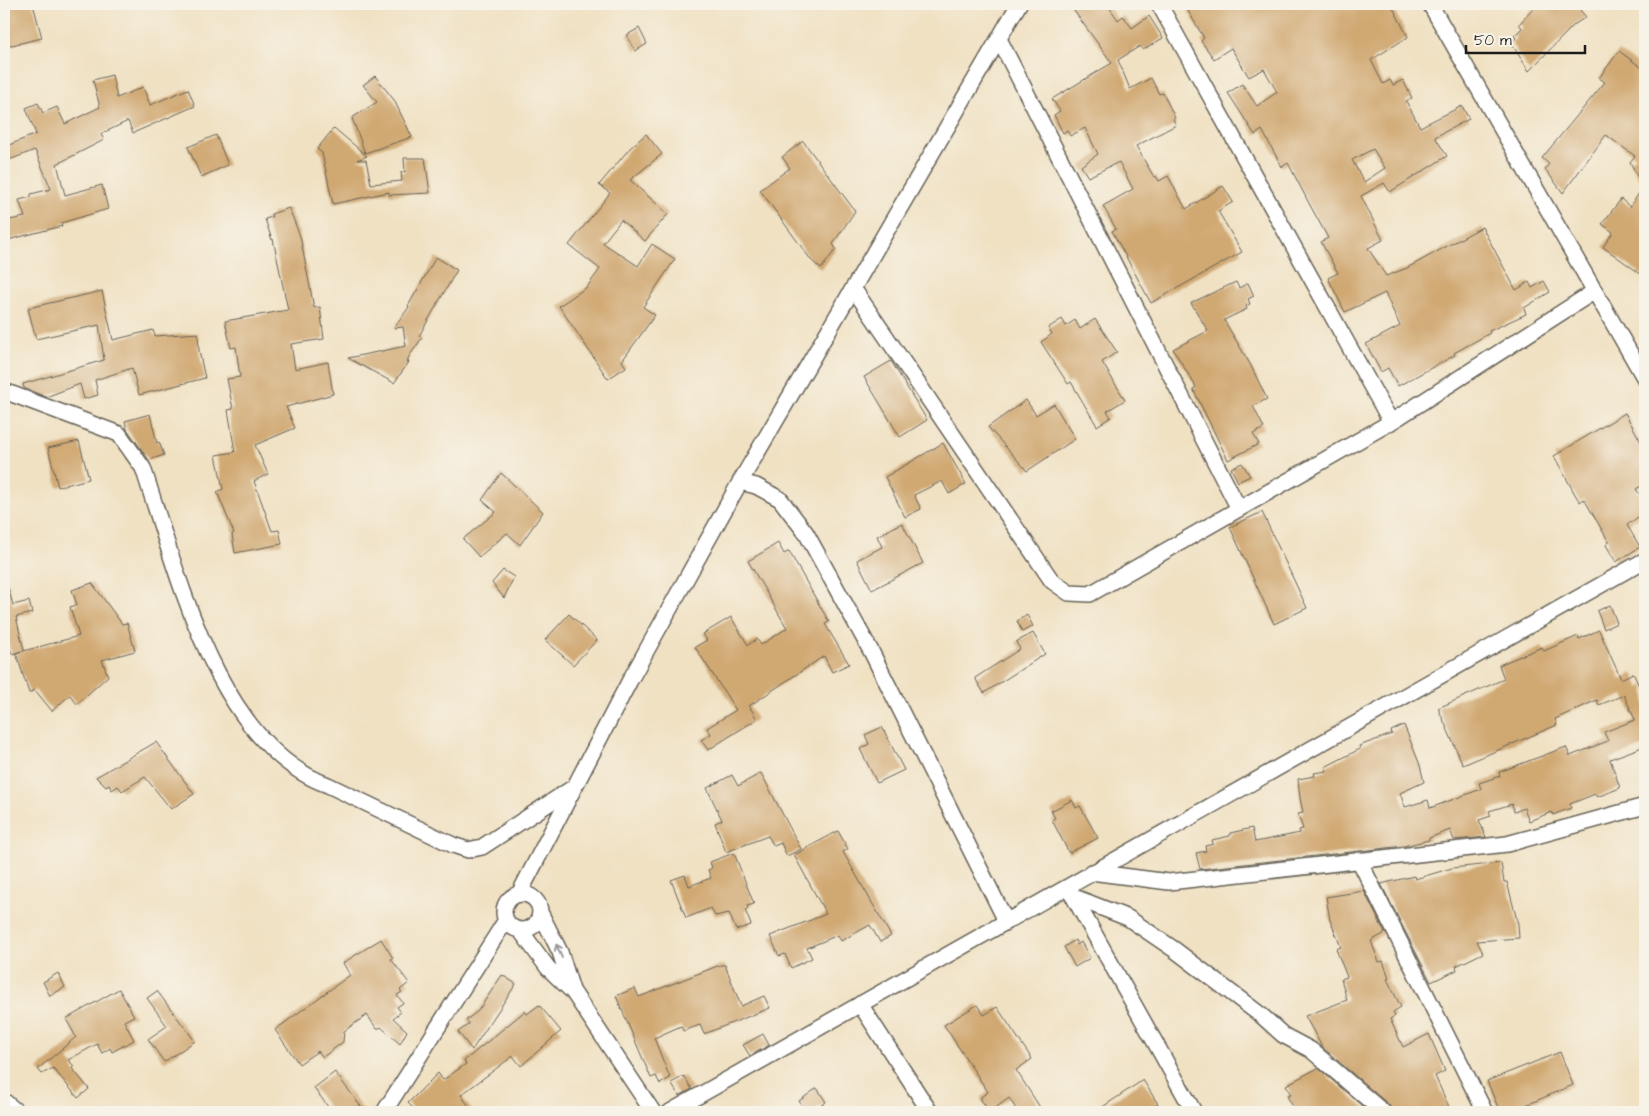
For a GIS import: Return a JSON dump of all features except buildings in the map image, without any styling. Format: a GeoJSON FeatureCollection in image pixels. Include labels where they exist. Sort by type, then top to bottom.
{"type":"FeatureCollection","features":[{"type":"Feature","properties":{"kind":"street"},"geometry":{"type":"LineString","coordinates":[[519,894],[629,682],[740,482],[1019,4]]}},
{"type":"Feature","properties":{"kind":"street"},"geometry":{"type":"LineString","coordinates":[[1158,4],[1391,422]]}},
{"type":"Feature","properties":{"kind":"street"},"geometry":{"type":"LineString","coordinates":[[1430,4],[1645,378]]}},
{"type":"Feature","properties":{"kind":"street"},"geometry":{"type":"LineString","coordinates":[[999,39],[1239,509]]}},
{"type":"Feature","properties":{"kind":"street"},"geometry":{"type":"LineString","coordinates":[[853,288],[1052,581],[1068,594],[1090,594],[1391,422],[1595,291]]}},
{"type":"Feature","properties":{"kind":"street"},"geometry":{"type":"LineString","coordinates":[[4,391],[119,434],[133,452],[142,468],[202,643],[240,710],[267,745],[286,764],[307,778],[328,785],[453,845],[468,850],[494,842],[529,815],[575,786]]}},
{"type":"Feature","properties":{"kind":"street"},"geometry":{"type":"LineString","coordinates":[[740,482],[756,486],[780,499],[806,533],[872,654],[1006,921]]}},
{"type":"Feature","properties":{"kind":"street"},"geometry":{"type":"LineString","coordinates":[[670,1112],[1006,921],[1071,892],[1091,872],[1645,560]]}},
{"type":"Feature","properties":{"kind":"street"},"geometry":{"type":"LineString","coordinates":[[1091,872],[1169,882],[1506,844],[1645,806]]}},
{"type":"Feature","properties":{"kind":"street"},"geometry":{"type":"LineString","coordinates":[[1359,860],[1483,1112]]}},
{"type":"Feature","properties":{"kind":"street"},"geometry":{"type":"LineString","coordinates":[[1071,892],[1194,1112]]}},
{"type":"Feature","properties":{"kind":"street"},"geometry":{"type":"LineString","coordinates":[[1071,892],[1128,918],[1175,950],[1262,1016],[1282,1035],[1311,1050],[1383,1112]]}},
{"type":"Feature","properties":{"kind":"street"},"geometry":{"type":"LineString","coordinates":[[573,992],[560,952],[536,900],[526,894],[514,895],[506,904],[504,914],[509,925],[520,930],[548,968],[573,992],[653,1112]]}},
{"type":"Feature","properties":{"kind":"street"},"geometry":{"type":"LineString","coordinates":[[520,930],[532,928],[539,918],[540,912]]}},
{"type":"Feature","properties":{"kind":"street"},"geometry":{"type":"LineString","coordinates":[[384,1112],[506,920]]}},
{"type":"Feature","properties":{"kind":"street"},"geometry":{"type":"LineString","coordinates":[[860,1004],[930,1112]]}},
{"type":"Feature","properties":{"kind":"street"},"geometry":{"type":"LineString","coordinates":[[636,1112],[644,1099]]}},
{"type":"Feature","properties":{"kind":"street"},"geometry":{"type":"LineString","coordinates":[[4,1101],[17,1112]]}}]}
